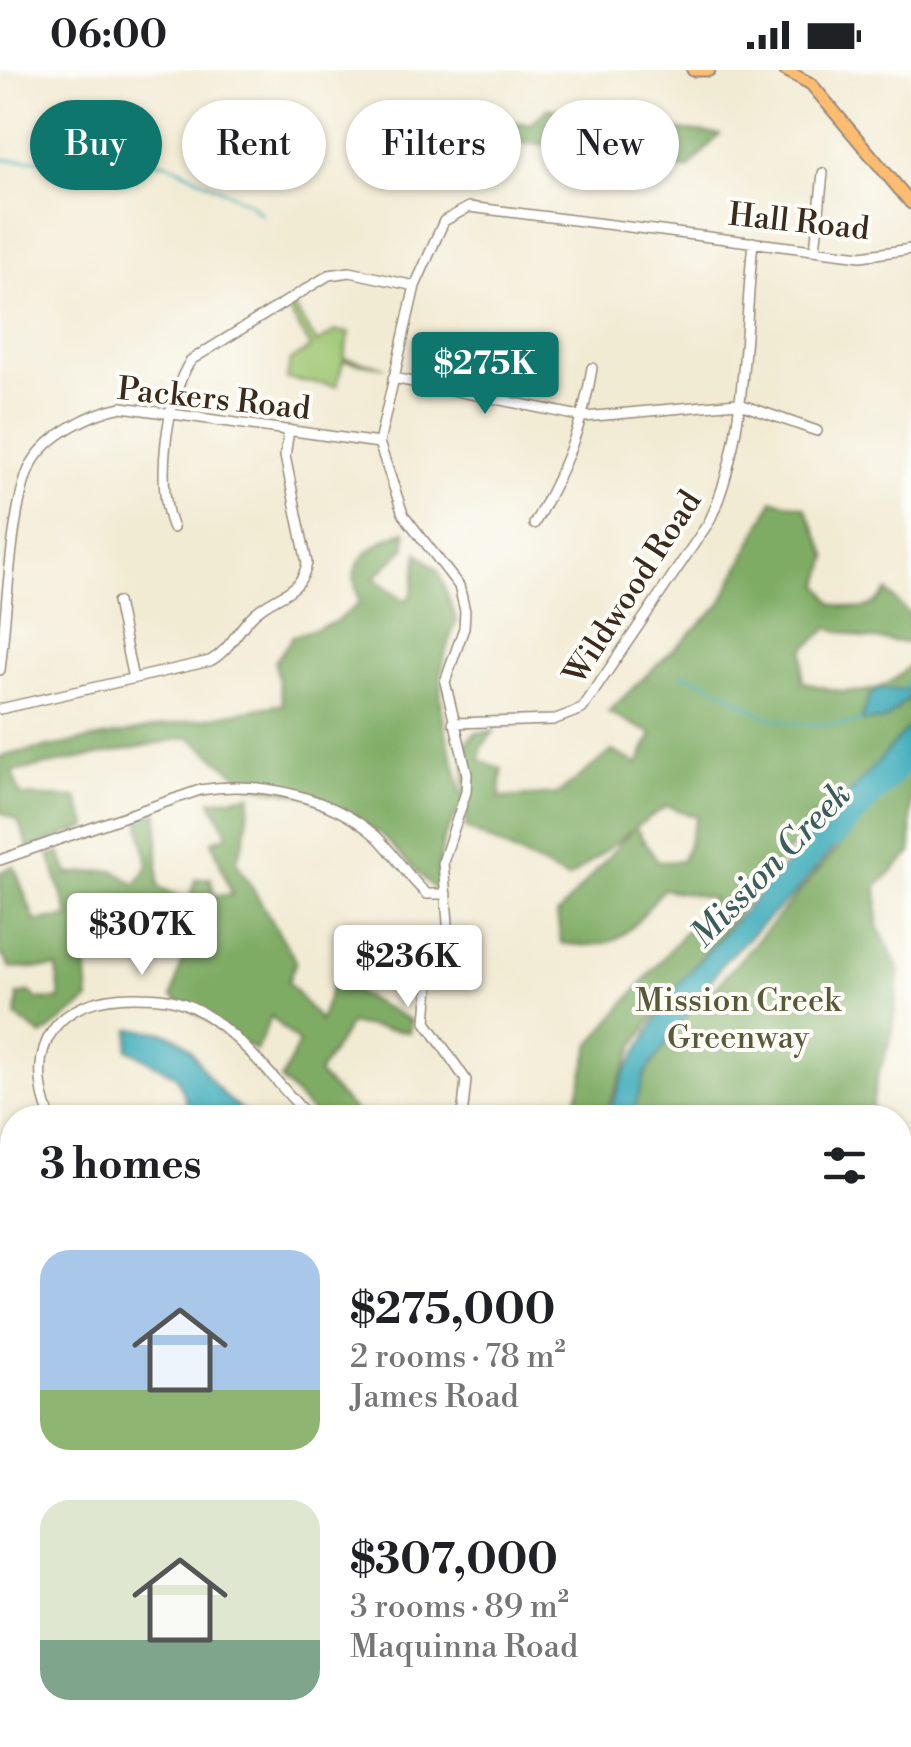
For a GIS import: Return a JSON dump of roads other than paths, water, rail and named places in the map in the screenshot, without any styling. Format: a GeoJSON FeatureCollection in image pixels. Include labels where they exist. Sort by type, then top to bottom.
{"type":"FeatureCollection","features":[{"type":"Feature","properties":{"kind":"main road"},"geometry":{"type":"LineString","coordinates":[[693,70],[709,70]]}},
{"type":"Feature","properties":{"kind":"main road"},"geometry":{"type":"LineString","coordinates":[[785,70],[811,84],[911,203]]}},
{"type":"Feature","properties":{"kind":"street"},"geometry":{"type":"LineString","coordinates":[[815,250],[823,174]]}},
{"type":"Feature","properties":{"kind":"street","name":"Hall Road"},"geometry":{"type":"LineString","coordinates":[[463,1105],[466,1080],[426,1022],[429,986],[449,935],[443,862],[467,774],[445,682],[464,628],[459,586],[403,514],[380,443],[415,286],[444,221],[469,207],[860,256],[911,249]]}},
{"type":"Feature","properties":{"kind":"street","name":"Wildwood Road"},"geometry":{"type":"LineString","coordinates":[[453,724],[553,720],[570,718],[582,709],[709,522],[722,494],[732,456],[753,242]]}},
{"type":"Feature","properties":{"kind":"street"},"geometry":{"type":"LineString","coordinates":[[172,528],[162,504],[171,414],[179,378],[191,360],[314,281],[350,272],[415,286]]}},
{"type":"Feature","properties":{"kind":"street"},"geometry":{"type":"LineString","coordinates":[[534,524],[568,464],[584,416],[592,368]]}},
{"type":"Feature","properties":{"kind":"street"},"geometry":{"type":"LineString","coordinates":[[392,378],[584,416],[737,403],[818,431]]}},
{"type":"Feature","properties":{"kind":"street","name":"Packers Road"},"geometry":{"type":"LineString","coordinates":[[0,670],[4,612],[22,490],[33,462],[54,440],[99,412],[122,408],[380,443]]}},
{"type":"Feature","properties":{"kind":"street"},"geometry":{"type":"LineString","coordinates":[[0,707],[210,662],[223,654],[254,613],[290,593],[304,578],[308,562],[285,456],[289,430]]}},
{"type":"Feature","properties":{"kind":"street"},"geometry":{"type":"LineString","coordinates":[[117,602],[133,679]]}},
{"type":"Feature","properties":{"kind":"street"},"geometry":{"type":"LineString","coordinates":[[0,860],[200,790],[248,785],[294,795],[371,832],[427,894],[446,894]]}},
{"type":"Feature","properties":{"kind":"street"},"geometry":{"type":"LineString","coordinates":[[46,1105],[40,1089],[44,1044],[55,1024],[78,1007],[118,997],[170,997],[224,1028],[298,1105]]}},
{"type":"Feature","properties":{"kind":"water"},"geometry":{"type":"Polygon","coordinates":[[[878,689],[911,690],[908,699],[885,720],[861,721],[870,695],[878,689]]]}},
{"type":"Feature","properties":{"kind":"water","name":"Mission Creek"},"geometry":{"type":"Polygon","coordinates":[[[911,725],[911,759],[793,895],[726,959],[645,1074],[636,1105],[612,1105],[623,1076],[675,988],[911,725]]]}},
{"type":"Feature","properties":{"kind":"water"},"geometry":{"type":"Polygon","coordinates":[[[130,1029],[179,1039],[235,1105],[188,1105],[177,1077],[128,1049],[130,1029]]]}},
{"type":"Feature","properties":{"kind":"waterway"},"geometry":{"type":"LineString","coordinates":[[0,160],[131,159],[168,163],[249,203],[261,214]]}},
{"type":"Feature","properties":{"kind":"waterway"},"geometry":{"type":"LineString","coordinates":[[681,674],[713,685],[769,717],[824,725],[861,721]]}},
{"type":"Feature","properties":{"kind":"waterway"},"geometry":{"type":"LineString","coordinates":[[903,689],[911,678]]}},
{"type":"Feature","properties":{"kind":"waterway","name":"Mission Creek"},"geometry":{"type":"LineString","coordinates":[[836,842],[911,762]]}},
{"type":"Feature","properties":{"kind":"park label","name":"Mission Creek Greenway"},"geometry":{"type":"Point","coordinates":[738,1018]}}]}
